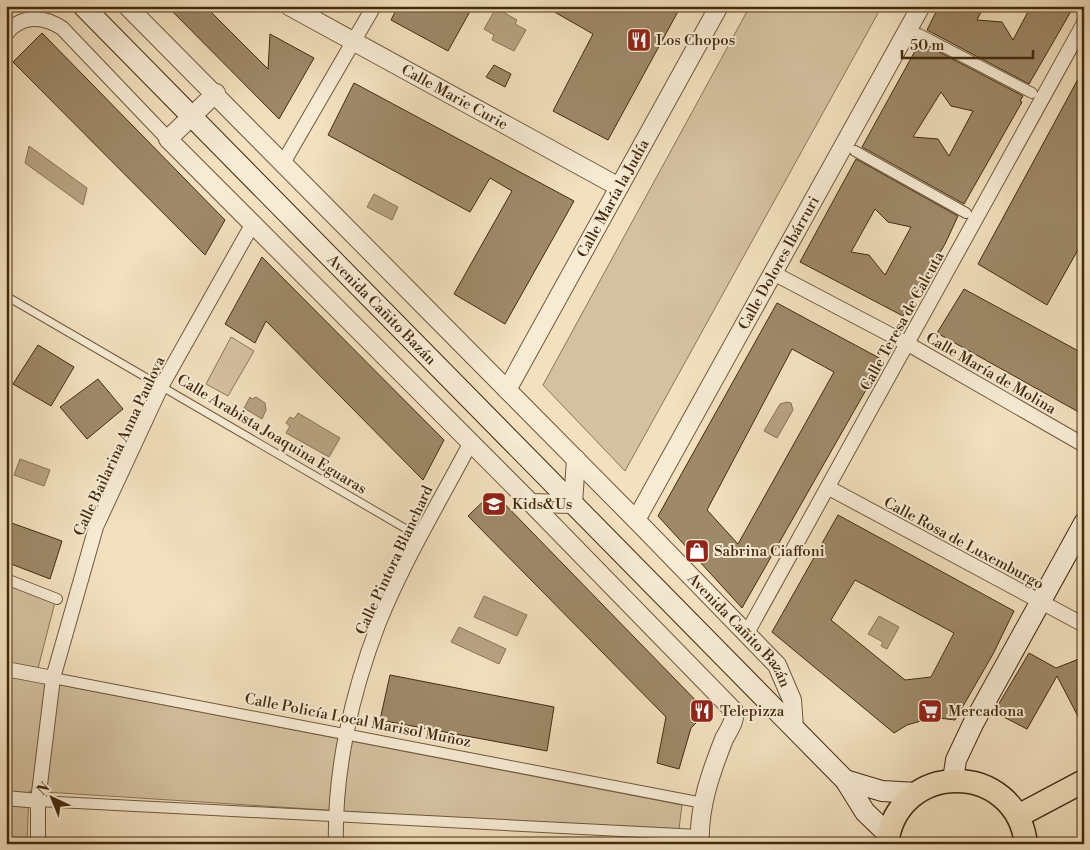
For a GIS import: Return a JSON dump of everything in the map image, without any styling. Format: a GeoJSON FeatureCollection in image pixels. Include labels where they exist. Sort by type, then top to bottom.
{"type":"FeatureCollection","features":[{"type":"Feature","properties":{"kind":"main road","name":"Avenida Cañito Bazán"},"geometry":{"type":"LineString","coordinates":[[83,6],[845,780],[865,812],[888,839]]}},
{"type":"Feature","properties":{"kind":"main road"},"geometry":{"type":"LineString","coordinates":[[953,780],[956,760],[973,724],[1084,523]]}},
{"type":"Feature","properties":{"kind":"main road","name":"Avenida Cañito Bazán"},"geometry":{"type":"LineString","coordinates":[[845,780],[882,791],[917,793]]}},
{"type":"Feature","properties":{"kind":"main road"},"geometry":{"type":"LineString","coordinates":[[888,839],[899,811],[917,793],[934,784],[953,780],[974,782],[993,791],[1010,804],[1018,816],[1026,844]]}},
{"type":"Feature","properties":{"kind":"main road"},"geometry":{"type":"LineString","coordinates":[[1018,816],[1084,781]]}},
{"type":"Feature","properties":{"kind":"street","name":"Avenida Cañito Bazán"},"geometry":{"type":"LineString","coordinates":[[127,6],[216,93],[777,665],[792,700],[794,728]]}},
{"type":"Feature","properties":{"kind":"street","name":"Calle Marie Curie"},"geometry":{"type":"LineString","coordinates":[[289,6],[619,187]]}},
{"type":"Feature","properties":{"kind":"street"},"geometry":{"type":"LineString","coordinates":[[283,163],[355,42],[374,6]]}},
{"type":"Feature","properties":{"kind":"street","name":"Calle María la Judía"},"geometry":{"type":"LineString","coordinates":[[507,390],[719,6]]}},
{"type":"Feature","properties":{"kind":"street","name":"Calle Dolores Ibárruri"},"geometry":{"type":"LineString","coordinates":[[636,520],[775,274],[921,6]]}},
{"type":"Feature","properties":{"kind":"street","name":"Avenida Cañito Bazán"},"geometry":{"type":"LineString","coordinates":[[6,34],[16,24],[25,20],[43,19],[62,28],[252,225],[471,442],[730,707],[735,715],[734,720],[715,761],[703,803]]}},
{"type":"Feature","properties":{"kind":"street","name":"Calle Teresa de Calcuta"},"geometry":{"type":"LineString","coordinates":[[746,633],[908,344],[1084,23]]}},
{"type":"Feature","properties":{"kind":"street"},"geometry":{"type":"LineString","coordinates":[[919,34],[1032,93]]}},
{"type":"Feature","properties":{"kind":"street"},"geometry":{"type":"LineString","coordinates":[[168,139],[216,93]]}},
{"type":"Feature","properties":{"kind":"street"},"geometry":{"type":"LineString","coordinates":[[855,151],[966,213]]}},
{"type":"Feature","properties":{"kind":"street","name":"Calle Bailarina Anna Paulova"},"geometry":{"type":"LineString","coordinates":[[38,844],[38,801],[52,678],[96,528],[162,385],[252,225]]}},
{"type":"Feature","properties":{"kind":"street","name":"Calle María de Molina"},"geometry":{"type":"LineString","coordinates":[[775,274],[908,344],[1084,445]]}},
{"type":"Feature","properties":{"kind":"street","name":"Calle Pintora Blanchard"},"geometry":{"type":"LineString","coordinates":[[336,844],[335,816],[347,734],[378,624],[420,537],[471,442]]}},
{"type":"Feature","properties":{"kind":"street"},"geometry":{"type":"LineString","coordinates":[[531,503],[573,504],[576,460]]}},
{"type":"Feature","properties":{"kind":"street","name":"Calle Rosa de Luxemburgo"},"geometry":{"type":"LineString","coordinates":[[828,488],[1084,625]]}},
{"type":"Feature","properties":{"kind":"street"},"geometry":{"type":"LineString","coordinates":[[6,579],[57,599]]}},
{"type":"Feature","properties":{"kind":"street","name":"Calle Policía Local Marisol Muñoz"},"geometry":{"type":"LineString","coordinates":[[6,668],[703,803]]}},
{"type":"Feature","properties":{"kind":"street"},"geometry":{"type":"LineString","coordinates":[[6,798],[700,839],[703,803]]}},
{"type":"Feature","properties":{"kind":"lane","name":"Calle Arabista Joaquina Eguaras"},"geometry":{"type":"LineString","coordinates":[[6,296],[162,385],[420,537]]}},
{"type":"Feature","properties":{"kind":"shaded area"},"geometry":{"type":"Polygon","coordinates":[[[750,6],[882,6],[625,471],[543,385],[750,6]]]}},
{"type":"Feature","properties":{"kind":"shaded area"},"geometry":{"type":"Polygon","coordinates":[[[496,8],[517,20],[515,24],[526,30],[514,51],[492,40],[494,35],[484,29],[496,8]]]}},
{"type":"Feature","properties":{"kind":"shaded area"},"geometry":{"type":"Polygon","coordinates":[[[29,146],[87,188],[83,205],[25,163],[29,146]]]}},
{"type":"Feature","properties":{"kind":"shaded area"},"geometry":{"type":"Polygon","coordinates":[[[374,194],[398,207],[392,220],[367,207],[374,194]]]}},
{"type":"Feature","properties":{"kind":"shaded area"},"geometry":{"type":"Polygon","coordinates":[[[231,337],[254,351],[228,396],[206,384],[231,337]]]}},
{"type":"Feature","properties":{"kind":"shaded area"},"geometry":{"type":"Polygon","coordinates":[[[250,397],[252,399],[256,397],[265,403],[266,410],[262,419],[244,408],[250,397]]]}},
{"type":"Feature","properties":{"kind":"shaded area"},"geometry":{"type":"Polygon","coordinates":[[[791,403],[793,410],[777,438],[764,431],[780,404],[791,403]]]}},
{"type":"Feature","properties":{"kind":"shaded area"},"geometry":{"type":"Polygon","coordinates":[[[298,413],[340,438],[329,457],[286,433],[290,426],[286,423],[290,417],[294,419],[298,413]]]}},
{"type":"Feature","properties":{"kind":"shaded area"},"geometry":{"type":"Polygon","coordinates":[[[20,459],[50,470],[44,486],[14,475],[20,459]]]}},
{"type":"Feature","properties":{"kind":"shaded area"},"geometry":{"type":"Polygon","coordinates":[[[6,583],[55,602],[35,680],[682,805],[679,829],[420,816],[29,791],[27,844],[6,844],[6,583]]]}},
{"type":"Feature","properties":{"kind":"shaded area"},"geometry":{"type":"Polygon","coordinates":[[[484,596],[527,615],[517,636],[474,617],[484,596]]]}},
{"type":"Feature","properties":{"kind":"shaded area"},"geometry":{"type":"Polygon","coordinates":[[[879,616],[899,627],[887,649],[881,646],[883,642],[868,634],[879,616]]]}},
{"type":"Feature","properties":{"kind":"shaded area"},"geometry":{"type":"Polygon","coordinates":[[[459,627],[506,649],[499,664],[451,642],[459,627]]]}},
{"type":"Feature","properties":{"kind":"building"},"geometry":{"type":"Polygon","coordinates":[[[167,6],[205,6],[268,69],[270,34],[314,58],[279,119],[167,6]]]}},
{"type":"Feature","properties":{"kind":"building"},"geometry":{"type":"Polygon","coordinates":[[[398,6],[473,6],[448,51],[391,20],[398,6]]]}},
{"type":"Feature","properties":{"kind":"building"},"geometry":{"type":"Polygon","coordinates":[[[544,6],[681,6],[608,140],[553,111],[593,34],[544,6]]]}},
{"type":"Feature","properties":{"kind":"building"},"geometry":{"type":"Polygon","coordinates":[[[939,6],[984,6],[977,20],[1002,22],[1013,40],[1031,6],[1074,6],[1029,84],[927,30],[939,6]]]}},
{"type":"Feature","properties":{"kind":"building"},"geometry":{"type":"Polygon","coordinates":[[[42,33],[225,220],[205,255],[13,62],[42,33]]]}},
{"type":"Feature","properties":{"kind":"building"},"geometry":{"type":"Polygon","coordinates":[[[920,42],[1023,96],[1020,101],[1022,102],[964,204],[862,147],[920,42]],[[941,92],[913,137],[938,139],[949,156],[973,111],[951,106],[941,92]]]}},
{"type":"Feature","properties":{"kind":"building"},"geometry":{"type":"Polygon","coordinates":[[[494,65],[511,74],[505,87],[486,77],[494,65]]]}},
{"type":"Feature","properties":{"kind":"building"},"geometry":{"type":"Polygon","coordinates":[[[1084,68],[1084,239],[1047,305],[978,264],[1084,68]]]}},
{"type":"Feature","properties":{"kind":"building"},"geometry":{"type":"Polygon","coordinates":[[[354,83],[574,201],[505,324],[454,294],[512,191],[490,178],[470,212],[328,135],[354,83]]]}},
{"type":"Feature","properties":{"kind":"building"},"geometry":{"type":"Polygon","coordinates":[[[856,159],[958,216],[945,244],[903,316],[800,262],[856,159]],[[875,209],[851,252],[869,255],[885,275],[911,227],[888,222],[875,209]]]}},
{"type":"Feature","properties":{"kind":"building"},"geometry":{"type":"Polygon","coordinates":[[[262,257],[444,440],[423,480],[266,321],[255,343],[225,324],[262,257]]]}},
{"type":"Feature","properties":{"kind":"building"},"geometry":{"type":"Polygon","coordinates":[[[964,289],[1084,354],[1084,415],[937,333],[964,289]]]}},
{"type":"Feature","properties":{"kind":"building"},"geometry":{"type":"Polygon","coordinates":[[[777,303],[883,360],[742,608],[658,516],[777,303]],[[792,349],[707,510],[738,544],[834,372],[792,349]]]}},
{"type":"Feature","properties":{"kind":"building"},"geometry":{"type":"Polygon","coordinates":[[[38,345],[74,367],[51,406],[13,384],[38,345]]]}},
{"type":"Feature","properties":{"kind":"building"},"geometry":{"type":"Polygon","coordinates":[[[98,379],[123,409],[87,439],[60,407],[98,379]]]}},
{"type":"Feature","properties":{"kind":"building"},"geometry":{"type":"Polygon","coordinates":[[[493,492],[707,712],[691,728],[679,769],[657,763],[666,717],[468,516],[493,492]]]}},
{"type":"Feature","properties":{"kind":"building"},"geometry":{"type":"Polygon","coordinates":[[[838,515],[1014,611],[993,654],[955,720],[939,718],[921,721],[907,725],[894,733],[772,632],[838,515]],[[855,580],[831,620],[905,680],[931,677],[954,633],[855,580]]]}},
{"type":"Feature","properties":{"kind":"building"},"geometry":{"type":"Polygon","coordinates":[[[6,521],[62,541],[50,579],[6,562],[6,521]]]}},
{"type":"Feature","properties":{"kind":"building"},"geometry":{"type":"Polygon","coordinates":[[[1029,653],[1056,668],[1084,657],[1084,728],[1057,676],[1027,729],[994,712],[1029,653]]]}},
{"type":"Feature","properties":{"kind":"building"},"geometry":{"type":"Polygon","coordinates":[[[390,675],[554,707],[547,751],[380,720],[390,675]]]}},
{"type":"Feature","properties":{"kind":"place","name":"Los Chopos"},"geometry":{"type":"Point","coordinates":[639,40]}},
{"type":"Feature","properties":{"kind":"place","name":"Kids&Us"},"geometry":{"type":"Point","coordinates":[494,504]}},
{"type":"Feature","properties":{"kind":"place","name":"Sabrina Ciaffoni"},"geometry":{"type":"Point","coordinates":[697,551]}},
{"type":"Feature","properties":{"kind":"place","name":"Telepizza"},"geometry":{"type":"Point","coordinates":[702,711]}},
{"type":"Feature","properties":{"kind":"place","name":"Mercadona"},"geometry":{"type":"Point","coordinates":[930,711]}}]}
